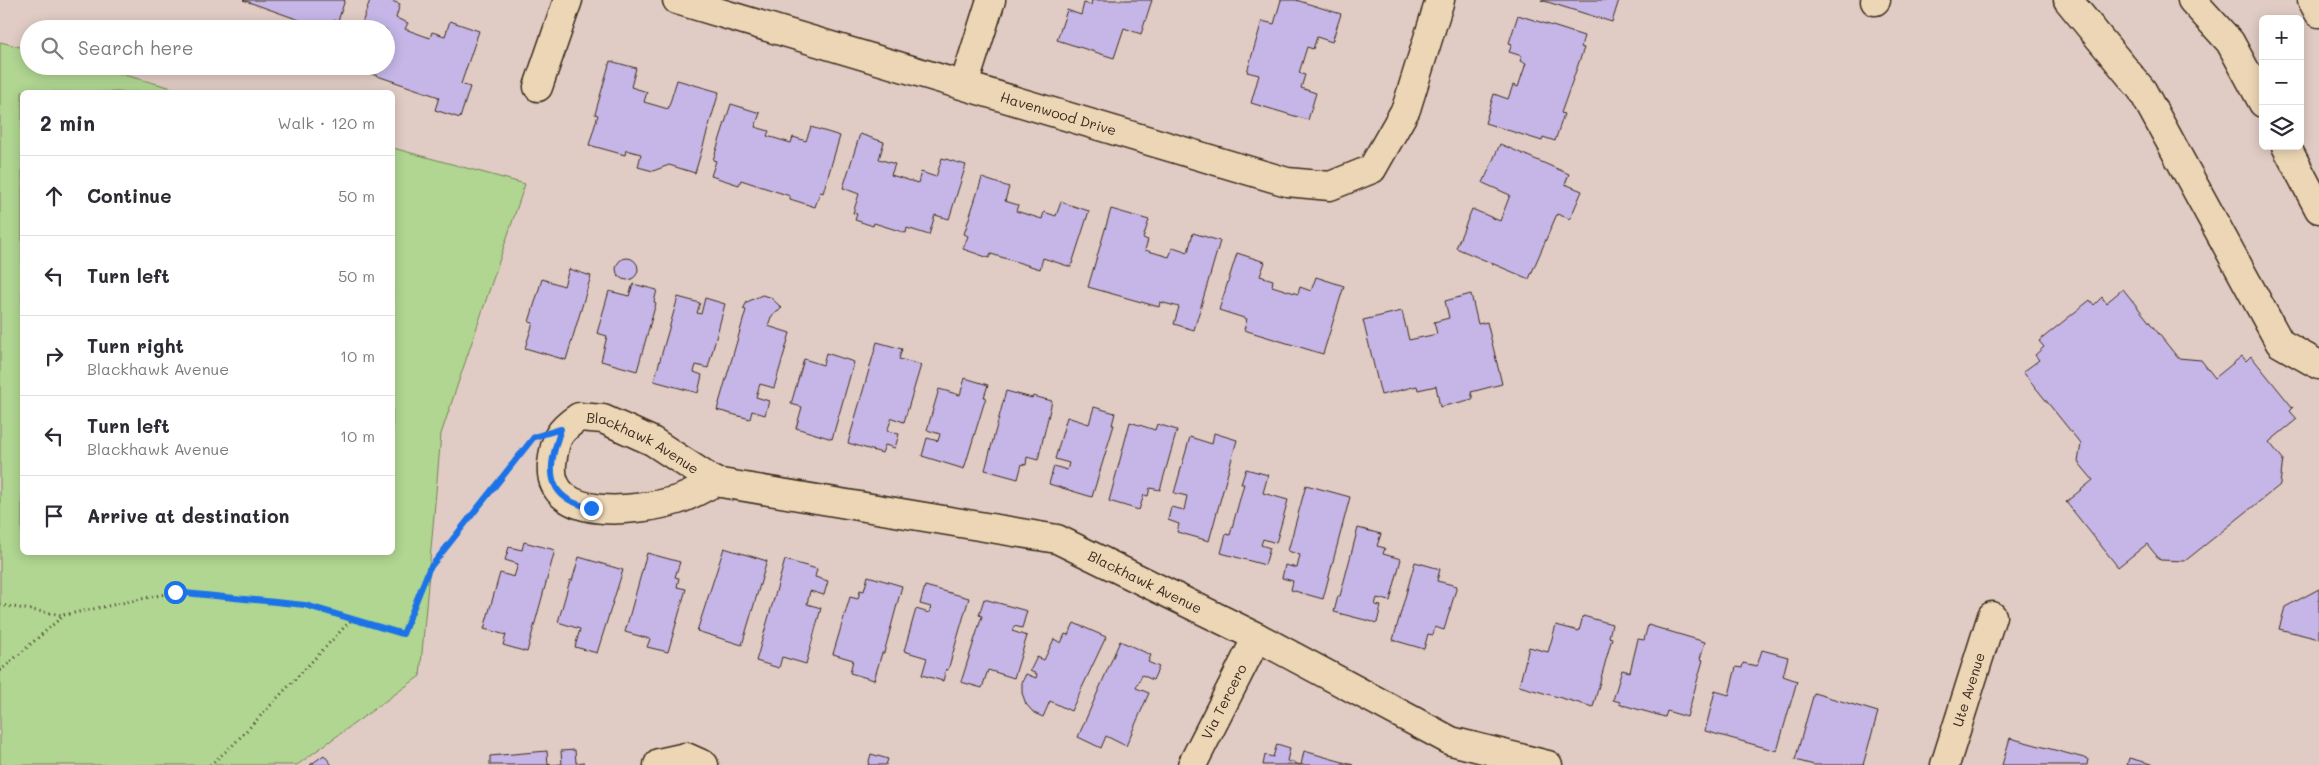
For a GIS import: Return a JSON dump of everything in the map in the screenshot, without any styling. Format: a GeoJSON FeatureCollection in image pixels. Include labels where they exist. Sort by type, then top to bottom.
{"type":"FeatureCollection","features":[{"type":"Feature","properties":{"kind":"street"},"geometry":{"type":"LineString","coordinates":[[538,88],[568,0]]}},
{"type":"Feature","properties":{"kind":"street","name":"Havenwood Drive"},"geometry":{"type":"LineString","coordinates":[[676,0],[1287,182],[1330,186],[1372,169],[1406,109],[1440,0]]}},
{"type":"Feature","properties":{"kind":"street"},"geometry":{"type":"LineString","coordinates":[[964,85],[991,0]]}},
{"type":"Feature","properties":{"kind":"street"},"geometry":{"type":"LineString","coordinates":[[2068,0],[2142,90],[2280,343],[2319,365]]}},
{"type":"Feature","properties":{"kind":"street"},"geometry":{"type":"LineString","coordinates":[[2192,0],[2230,42],[2259,96]]}},
{"type":"Feature","properties":{"kind":"street"},"geometry":{"type":"LineString","coordinates":[[2312,0],[2319,13]]}},
{"type":"Feature","properties":{"kind":"street"},"geometry":{"type":"LineString","coordinates":[[2288,150],[2319,210]]}},
{"type":"Feature","properties":{"kind":"street","name":"Blackhawk Avenue"},"geometry":{"type":"LineString","coordinates":[[715,482],[677,500],[618,511],[591,508],[568,500],[555,486],[552,473],[554,450],[561,429],[579,417],[603,419],[652,440],[715,482],[1057,539],[1257,637],[1451,741],[1548,765]]}},
{"type":"Feature","properties":{"kind":"street","name":"Ute Avenue"},"geometry":{"type":"LineString","coordinates":[[1945,765],[1992,616]]}},
{"type":"Feature","properties":{"kind":"street","name":"Via Tercero"},"geometry":{"type":"LineString","coordinates":[[1192,765],[1257,637]]}},
{"type":"Feature","properties":{"kind":"street"},"geometry":{"type":"LineString","coordinates":[[658,765],[659,763],[686,757],[704,765]]}},
{"type":"Feature","properties":{"kind":"path"},"geometry":{"type":"LineString","coordinates":[[0,605],[64,615],[175,592],[305,605],[403,634],[429,569],[522,452]]}},
{"type":"Feature","properties":{"kind":"path"},"geometry":{"type":"LineString","coordinates":[[0,670],[64,615]]}},
{"type":"Feature","properties":{"kind":"path"},"geometry":{"type":"LineString","coordinates":[[210,765],[232,746],[352,619]]}},
{"type":"Feature","properties":{"kind":"green space"},"geometry":{"type":"Polygon","coordinates":[[[0,42],[20,47],[20,75],[124,75],[180,90],[20,90],[20,555],[395,555],[395,149],[525,184],[441,434],[420,676],[297,765],[0,765],[0,42]]]}},
{"type":"Feature","properties":{"kind":"building"},"geometry":{"type":"Polygon","coordinates":[[[243,0],[345,0],[338,20],[299,20],[243,0]]]}},
{"type":"Feature","properties":{"kind":"building"},"geometry":{"type":"Polygon","coordinates":[[[370,0],[389,0],[400,4],[396,18],[408,23],[405,29],[430,38],[432,32],[445,36],[450,21],[479,31],[461,84],[470,87],[460,118],[435,110],[439,97],[374,75],[395,75],[395,20],[363,20],[370,0]]]}},
{"type":"Feature","properties":{"kind":"building"},"geometry":{"type":"Polygon","coordinates":[[[1092,0],[1152,0],[1141,34],[1124,28],[1114,58],[1057,40],[1067,10],[1081,15],[1084,3],[1091,5],[1092,0]]]}},
{"type":"Feature","properties":{"kind":"building"},"geometry":{"type":"Polygon","coordinates":[[[1281,0],[1296,0],[1341,14],[1332,42],[1317,37],[1313,49],[1307,47],[1299,73],[1305,75],[1301,88],[1316,93],[1308,120],[1251,103],[1259,75],[1247,72],[1262,21],[1274,24],[1281,0]]]}},
{"type":"Feature","properties":{"kind":"building"},"geometry":{"type":"Polygon","coordinates":[[[1541,0],[1619,0],[1612,22],[1541,0]]]}},
{"type":"Feature","properties":{"kind":"building"},"geometry":{"type":"Polygon","coordinates":[[[1518,15],[1584,36],[1581,47],[1584,48],[1561,113],[1564,114],[1555,141],[1543,137],[1542,141],[1485,123],[1494,94],[1508,99],[1513,85],[1518,87],[1526,63],[1520,61],[1522,56],[1509,52],[1512,44],[1509,43],[1518,15]]]}},
{"type":"Feature","properties":{"kind":"building"},"geometry":{"type":"Polygon","coordinates":[[[610,61],[636,68],[631,87],[647,92],[644,102],[668,109],[677,80],[719,92],[695,173],[669,165],[653,171],[638,167],[641,154],[626,150],[625,155],[589,145],[598,115],[595,114],[610,61]]]}},
{"type":"Feature","properties":{"kind":"building"},"geometry":{"type":"Polygon","coordinates":[[[731,104],[760,113],[755,127],[769,131],[767,136],[791,143],[793,137],[806,141],[811,127],[840,136],[823,193],[820,192],[815,207],[790,199],[790,196],[741,180],[739,185],[711,176],[716,161],[713,160],[731,104]]]}},
{"type":"Feature","properties":{"kind":"building"},"geometry":{"type":"Polygon","coordinates":[[[860,134],[884,142],[879,159],[895,164],[891,175],[918,183],[921,172],[936,177],[942,158],[966,165],[949,219],[935,215],[929,235],[907,228],[906,233],[874,223],[873,226],[855,220],[857,214],[853,213],[859,194],[843,188],[860,134]]]}},
{"type":"Feature","properties":{"kind":"building"},"geometry":{"type":"Polygon","coordinates":[[[1500,144],[1569,174],[1565,184],[1582,191],[1570,219],[1557,214],[1529,279],[1456,248],[1472,209],[1500,221],[1510,195],[1483,183],[1500,144]]]}},
{"type":"Feature","properties":{"kind":"building"},"geometry":{"type":"Polygon","coordinates":[[[982,178],[1009,187],[1005,201],[1018,205],[1016,211],[1042,219],[1044,212],[1056,216],[1061,202],[1089,211],[1071,267],[1043,258],[1040,269],[991,254],[989,258],[963,249],[968,236],[964,234],[982,178]]]}},
{"type":"Feature","properties":{"kind":"building"},"geometry":{"type":"Polygon","coordinates":[[[1111,209],[1149,220],[1143,238],[1148,240],[1145,250],[1169,257],[1173,247],[1188,252],[1193,233],[1220,241],[1194,330],[1174,324],[1179,307],[1160,302],[1159,307],[1088,287],[1111,209]]]}},
{"type":"Feature","properties":{"kind":"building"},"geometry":{"type":"Polygon","coordinates":[[[1237,253],[1265,262],[1260,276],[1273,280],[1272,286],[1298,294],[1300,287],[1311,291],[1316,277],[1344,286],[1323,354],[1244,330],[1247,319],[1219,310],[1237,253]]]}},
{"type":"Feature","properties":{"kind":"building"},"geometry":{"type":"Polygon","coordinates":[[[627,258],[635,261],[638,269],[635,277],[627,280],[619,277],[616,269],[619,261],[627,258]]]}},
{"type":"Feature","properties":{"kind":"building"},"geometry":{"type":"Polygon","coordinates":[[[569,269],[591,276],[566,360],[525,348],[533,323],[529,322],[542,279],[564,286],[569,269]]]}},
{"type":"Feature","properties":{"kind":"building"},"geometry":{"type":"Polygon","coordinates":[[[633,284],[657,290],[654,302],[656,303],[637,371],[601,361],[607,336],[597,333],[609,291],[629,296],[633,284]]]}},
{"type":"Feature","properties":{"kind":"building"},"geometry":{"type":"Polygon","coordinates":[[[2123,289],[2178,358],[2201,360],[2215,378],[2242,356],[2246,361],[2251,356],[2293,408],[2290,411],[2297,419],[2269,442],[2283,459],[2280,485],[2185,561],[2160,560],[2147,544],[2118,567],[2066,502],[2093,480],[2078,462],[2081,444],[2023,372],[2039,360],[2035,355],[2044,347],[2039,341],[2090,300],[2094,305],[2102,297],[2106,303],[2123,289]]]}},
{"type":"Feature","properties":{"kind":"building"},"geometry":{"type":"Polygon","coordinates":[[[1471,294],[1478,324],[1487,322],[1502,384],[1471,392],[1473,399],[1440,407],[1436,386],[1418,390],[1417,386],[1381,395],[1363,320],[1402,311],[1409,340],[1437,334],[1434,322],[1449,318],[1445,301],[1471,294]]]}},
{"type":"Feature","properties":{"kind":"building"},"geometry":{"type":"Polygon","coordinates":[[[762,295],[770,297],[782,308],[771,317],[768,326],[790,333],[774,388],[760,384],[756,397],[769,401],[765,415],[752,411],[750,419],[717,410],[746,310],[743,309],[747,302],[762,295]]]}},
{"type":"Feature","properties":{"kind":"building"},"geometry":{"type":"Polygon","coordinates":[[[678,297],[700,303],[697,313],[701,314],[705,298],[725,304],[708,368],[696,365],[694,372],[702,375],[698,393],[654,381],[678,297]]]}},
{"type":"Feature","properties":{"kind":"building"},"geometry":{"type":"Polygon","coordinates":[[[877,342],[902,349],[899,359],[921,365],[904,422],[892,418],[887,431],[899,434],[895,448],[885,445],[882,453],[848,443],[877,342]]]}},
{"type":"Feature","properties":{"kind":"building"},"geometry":{"type":"Polygon","coordinates":[[[826,353],[854,362],[832,439],[796,428],[802,407],[791,404],[804,359],[823,365],[826,353]]]}},
{"type":"Feature","properties":{"kind":"building"},"geometry":{"type":"Polygon","coordinates":[[[965,378],[988,385],[964,469],[922,456],[927,438],[938,441],[940,434],[927,430],[939,389],[960,395],[965,378]]]}},
{"type":"Feature","properties":{"kind":"building"},"geometry":{"type":"Polygon","coordinates":[[[1006,391],[1052,401],[1038,460],[1027,457],[1026,465],[1022,464],[1018,479],[985,470],[1006,391]]]}},
{"type":"Feature","properties":{"kind":"building"},"geometry":{"type":"Polygon","coordinates":[[[1094,407],[1115,413],[1112,425],[1114,425],[1092,497],[1049,484],[1054,466],[1067,470],[1069,463],[1055,459],[1067,417],[1089,424],[1094,407]]]}},
{"type":"Feature","properties":{"kind":"building"},"geometry":{"type":"Polygon","coordinates":[[[1130,422],[1155,430],[1157,424],[1177,430],[1160,490],[1150,488],[1148,496],[1144,495],[1139,510],[1109,501],[1130,422]]]}},
{"type":"Feature","properties":{"kind":"building"},"geometry":{"type":"Polygon","coordinates":[[[1214,433],[1237,440],[1209,541],[1177,532],[1179,524],[1168,520],[1171,507],[1184,510],[1187,496],[1174,493],[1190,437],[1212,444],[1214,433]]]}},
{"type":"Feature","properties":{"kind":"building"},"geometry":{"type":"Polygon","coordinates":[[[1246,469],[1268,475],[1263,493],[1288,500],[1276,543],[1263,539],[1261,545],[1270,548],[1265,565],[1221,553],[1226,534],[1230,535],[1244,484],[1241,484],[1246,469]]]}},
{"type":"Feature","properties":{"kind":"building"},"geometry":{"type":"Polygon","coordinates":[[[1306,485],[1350,497],[1323,599],[1291,590],[1293,581],[1282,578],[1285,565],[1297,568],[1300,555],[1288,551],[1306,485]]]}},
{"type":"Feature","properties":{"kind":"building"},"geometry":{"type":"Polygon","coordinates":[[[1358,528],[1381,534],[1377,546],[1385,548],[1383,554],[1401,559],[1390,601],[1377,598],[1375,605],[1381,606],[1377,623],[1334,612],[1358,528]]]}},
{"type":"Feature","properties":{"kind":"building"},"geometry":{"type":"Polygon","coordinates":[[[524,542],[555,550],[527,652],[503,645],[506,635],[484,629],[500,573],[514,577],[518,564],[505,560],[509,547],[522,550],[524,542]]]}},
{"type":"Feature","properties":{"kind":"building"},"geometry":{"type":"Polygon","coordinates":[[[724,548],[767,561],[742,645],[697,631],[724,548]]]}},
{"type":"Feature","properties":{"kind":"building"},"geometry":{"type":"Polygon","coordinates":[[[647,553],[680,562],[675,577],[679,578],[677,587],[686,589],[668,652],[647,647],[650,639],[625,632],[647,553]]]}},
{"type":"Feature","properties":{"kind":"building"},"geometry":{"type":"Polygon","coordinates":[[[579,557],[623,570],[597,653],[575,647],[580,629],[558,622],[579,557]]]}},
{"type":"Feature","properties":{"kind":"building"},"geometry":{"type":"Polygon","coordinates":[[[785,560],[817,569],[815,577],[828,581],[824,595],[810,591],[807,604],[821,608],[806,664],[782,657],[779,668],[756,661],[785,560]]]}},
{"type":"Feature","properties":{"kind":"building"},"geometry":{"type":"Polygon","coordinates":[[[1415,562],[1440,569],[1437,581],[1457,586],[1444,630],[1435,627],[1433,635],[1428,634],[1424,649],[1393,640],[1415,562]]]}},
{"type":"Feature","properties":{"kind":"building"},"geometry":{"type":"Polygon","coordinates":[[[868,576],[902,586],[884,653],[882,653],[874,680],[850,673],[853,660],[833,654],[850,597],[858,599],[860,590],[864,591],[868,576]]]}},
{"type":"Feature","properties":{"kind":"building"},"geometry":{"type":"Polygon","coordinates":[[[925,586],[969,598],[943,681],[922,675],[927,658],[904,651],[916,609],[929,613],[931,607],[920,604],[925,586]]]}},
{"type":"Feature","properties":{"kind":"building"},"geometry":{"type":"Polygon","coordinates":[[[2319,589],[2319,639],[2279,629],[2285,607],[2319,589]]]}},
{"type":"Feature","properties":{"kind":"building"},"geometry":{"type":"Polygon","coordinates":[[[984,599],[1027,611],[1022,628],[1014,626],[1012,631],[1027,636],[1014,678],[988,670],[982,688],[961,682],[982,616],[979,615],[984,599]]]}},
{"type":"Feature","properties":{"kind":"building"},"geometry":{"type":"Polygon","coordinates":[[[1583,616],[1612,624],[1609,637],[1612,638],[1593,707],[1519,686],[1529,647],[1548,652],[1556,625],[1579,631],[1583,616]]]}},
{"type":"Feature","properties":{"kind":"building"},"geometry":{"type":"Polygon","coordinates":[[[1074,623],[1106,637],[1071,711],[1050,701],[1043,717],[1034,713],[1026,704],[1022,693],[1022,682],[1026,674],[1036,678],[1037,674],[1030,671],[1037,657],[1044,660],[1054,639],[1061,643],[1065,634],[1068,635],[1074,623]]]}},
{"type":"Feature","properties":{"kind":"building"},"geometry":{"type":"Polygon","coordinates":[[[1648,625],[1705,642],[1700,659],[1703,660],[1687,717],[1667,711],[1665,717],[1619,704],[1620,702],[1613,700],[1622,670],[1630,672],[1638,639],[1644,640],[1648,625]]]}},
{"type":"Feature","properties":{"kind":"building"},"geometry":{"type":"Polygon","coordinates":[[[1120,641],[1151,655],[1148,662],[1159,667],[1153,680],[1142,675],[1136,688],[1149,693],[1126,746],[1106,736],[1101,748],[1078,737],[1120,641]]]}},
{"type":"Feature","properties":{"kind":"building"},"geometry":{"type":"Polygon","coordinates":[[[1762,650],[1788,657],[1783,676],[1797,681],[1777,751],[1705,731],[1715,691],[1729,695],[1736,667],[1742,668],[1743,663],[1757,666],[1762,650]]]}},
{"type":"Feature","properties":{"kind":"building"},"geometry":{"type":"Polygon","coordinates":[[[1814,693],[1878,712],[1863,765],[1814,765],[1795,760],[1814,693]]]}},
{"type":"Feature","properties":{"kind":"building"},"geometry":{"type":"Polygon","coordinates":[[[2010,738],[2088,759],[2087,765],[2002,765],[2010,738]]]}},
{"type":"Feature","properties":{"kind":"building"},"geometry":{"type":"Polygon","coordinates":[[[1277,744],[1290,748],[1287,761],[1301,765],[1263,765],[1265,755],[1273,757],[1277,744]]]}},
{"type":"Feature","properties":{"kind":"building"},"geometry":{"type":"Polygon","coordinates":[[[575,750],[576,763],[584,762],[585,765],[548,765],[562,764],[561,751],[575,750]]]}},
{"type":"Feature","properties":{"kind":"building"},"geometry":{"type":"Polygon","coordinates":[[[547,751],[548,765],[490,765],[490,756],[547,751]]]}},
{"type":"Feature","properties":{"kind":"building"},"geometry":{"type":"Polygon","coordinates":[[[1304,751],[1353,765],[1301,765],[1304,751]]]}},
{"type":"Feature","properties":{"kind":"building"},"geometry":{"type":"Polygon","coordinates":[[[871,754],[888,759],[886,765],[868,765],[871,754]]]}},
{"type":"Feature","properties":{"kind":"building"},"geometry":{"type":"Polygon","coordinates":[[[324,755],[332,765],[310,765],[324,755]]]}},
{"type":"Feature","properties":{"kind":"building"},"geometry":{"type":"Polygon","coordinates":[[[2129,758],[2155,765],[2127,765],[2129,758]]]}},
{"type":"Feature","properties":{"kind":"route"},"geometry":{"type":"LineString","coordinates":[[175,592],[305,605],[403,634],[429,569],[534,437],[561,429],[554,450],[552,473],[555,486],[568,500],[591,508]]}}]}
